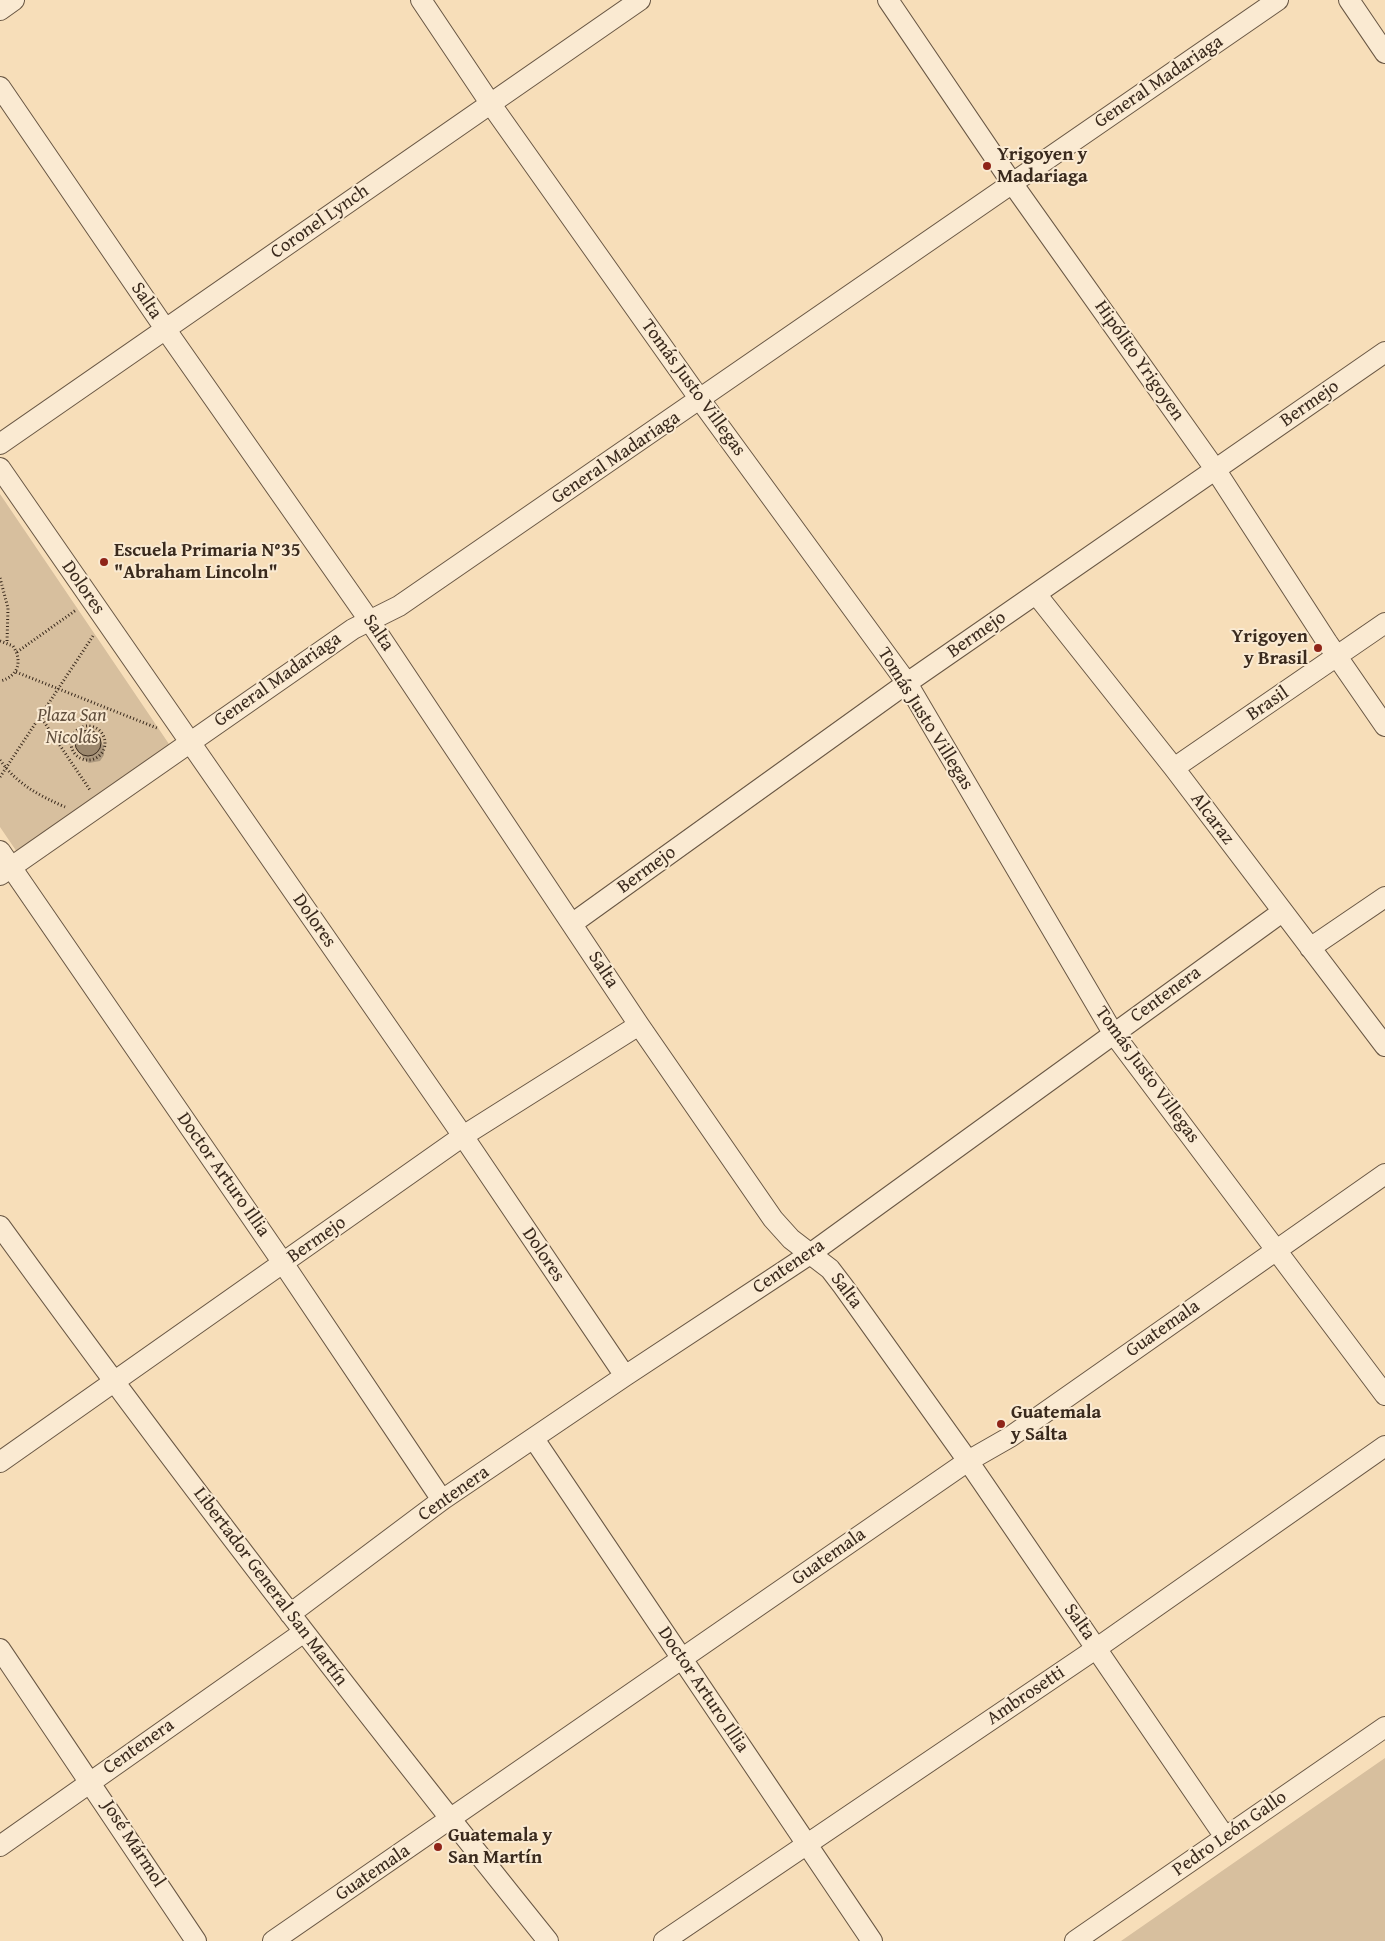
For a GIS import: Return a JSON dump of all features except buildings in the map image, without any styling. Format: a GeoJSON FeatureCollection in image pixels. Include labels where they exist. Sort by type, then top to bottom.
{"type":"FeatureCollection","features":[{"type":"Feature","properties":{"kind":"street"},"geometry":{"type":"LineString","coordinates":[[0,10],[14,0]]}},
{"type":"Feature","properties":{"kind":"street","name":"Tomás Justo Villegas"},"geometry":{"type":"LineString","coordinates":[[421,0],[490,103],[701,400],[907,683],[1112,1033],[1385,1395]]}},
{"type":"Feature","properties":{"kind":"street","name":"Coronel Lynch"},"geometry":{"type":"LineString","coordinates":[[0,444],[640,0]]}},
{"type":"Feature","properties":{"kind":"street","name":"Hipólito Yrigoyen"},"geometry":{"type":"LineString","coordinates":[[888,0],[1012,183],[1215,469],[1337,657],[1385,726]]}},
{"type":"Feature","properties":{"kind":"street","name":"General Madariaga"},"geometry":{"type":"LineString","coordinates":[[4,864],[94,811],[190,742],[369,620],[399,606],[701,400],[1278,0]]}},
{"type":"Feature","properties":{"kind":"street"},"geometry":{"type":"LineString","coordinates":[[1349,0],[1385,54]]}},
{"type":"Feature","properties":{"kind":"street","name":"Salta"},"geometry":{"type":"LineString","coordinates":[[0,87],[166,330],[369,620],[573,923],[639,1025],[773,1219],[791,1239],[830,1269],[968,1461],[1225,1836]]}},
{"type":"Feature","properties":{"kind":"street","name":"Bermejo"},"geometry":{"type":"LineString","coordinates":[[573,923],[907,683],[1385,352]]}},
{"type":"Feature","properties":{"kind":"street","name":"Dolores"},"geometry":{"type":"LineString","coordinates":[[0,468],[463,1136],[625,1376]]}},
{"type":"Feature","properties":{"kind":"street","name":"Alcaraz"},"geometry":{"type":"LineString","coordinates":[[1036,594],[1174,768],[1385,1046]]}},
{"type":"Feature","properties":{"kind":"street","name":"Brasil"},"geometry":{"type":"LineString","coordinates":[[1174,768],[1385,623]]}},
{"type":"Feature","properties":{"kind":"street","name":"Doctor Arturo Illia"},"geometry":{"type":"LineString","coordinates":[[4,864],[283,1263],[442,1500]]}},
{"type":"Feature","properties":{"kind":"street"},"geometry":{"type":"LineString","coordinates":[[1310,948],[1385,897]]}},
{"type":"Feature","properties":{"kind":"street","name":"Centenera"},"geometry":{"type":"LineString","coordinates":[[290,1614],[442,1500],[810,1254],[1112,1033],[1282,912]]}},
{"type":"Feature","properties":{"kind":"street","name":"Bermejo"},"geometry":{"type":"LineString","coordinates":[[0,1462],[112,1381],[463,1136],[639,1025]]}},
{"type":"Feature","properties":{"kind":"street","name":"Guatemala"},"geometry":{"type":"LineString","coordinates":[[273,1941],[968,1461],[1010,1437],[1385,1174]]}},
{"type":"Feature","properties":{"kind":"street","name":"Libertador General San Martín"},"geometry":{"type":"LineString","coordinates":[[0,1226],[112,1381],[290,1614],[548,1941]]}},
{"type":"Feature","properties":{"kind":"street","name":"Doctor Arturo Illia"},"geometry":{"type":"LineString","coordinates":[[534,1439],[872,1941]]}},
{"type":"Feature","properties":{"kind":"street","name":"Ambrosetti"},"geometry":{"type":"LineString","coordinates":[[664,1941],[1097,1648],[1385,1446]]}},
{"type":"Feature","properties":{"kind":"street","name":"Centenera"},"geometry":{"type":"LineString","coordinates":[[0,1846],[90,1780],[304,1632]]}},
{"type":"Feature","properties":{"kind":"street","name":"José Mármol"},"geometry":{"type":"LineString","coordinates":[[0,1649],[90,1780],[196,1941]]}},
{"type":"Feature","properties":{"kind":"street","name":"Pedro León Gallo"},"geometry":{"type":"LineString","coordinates":[[1075,1941],[1385,1727]]}},
{"type":"Feature","properties":{"kind":"path"},"geometry":{"type":"LineString","coordinates":[[0,578],[8,608],[7,642]]}},
{"type":"Feature","properties":{"kind":"path"},"geometry":{"type":"LineString","coordinates":[[17,652],[91,599]]}},
{"type":"Feature","properties":{"kind":"path"},"geometry":{"type":"LineString","coordinates":[[0,777],[104,619]]}},
{"type":"Feature","properties":{"kind":"path"},"geometry":{"type":"LineString","coordinates":[[0,641],[7,642],[17,652],[19,665],[11,677],[0,682]]}},
{"type":"Feature","properties":{"kind":"path"},"geometry":{"type":"LineString","coordinates":[[16,672],[190,742]]}},
{"type":"Feature","properties":{"kind":"path"},"geometry":{"type":"LineString","coordinates":[[40,716],[68,758],[94,811]]}},
{"type":"Feature","properties":{"kind":"path"},"geometry":{"type":"LineString","coordinates":[[87,725],[102,732],[106,743],[105,749],[97,758],[86,761],[74,753],[71,739],[77,730],[87,725]]}},
{"type":"Feature","properties":{"kind":"path"},"geometry":{"type":"LineString","coordinates":[[68,758],[74,753]]}},
{"type":"Feature","properties":{"kind":"path"},"geometry":{"type":"LineString","coordinates":[[0,760],[12,776],[33,791],[94,811]]}},
{"type":"Feature","properties":{"kind":"green space","name":"Plaza San Nicolás"},"geometry":{"type":"Polygon","coordinates":[[[0,494],[171,747],[17,852],[0,827],[0,494]]]}},
{"type":"Feature","properties":{"kind":"green space"},"geometry":{"type":"Polygon","coordinates":[[[1385,1758],[1385,1941],[1121,1941],[1385,1758]]]}},
{"type":"Feature","properties":{"kind":"place","name":"Yrigoyen y Madariaga"},"geometry":{"type":"Point","coordinates":[987,166]}},
{"type":"Feature","properties":{"kind":"place","name":"Escuela Primaria N°35 \"Abraham Lincoln\""},"geometry":{"type":"Point","coordinates":[104,562]}},
{"type":"Feature","properties":{"kind":"place","name":"Yrigoyen y Brasil"},"geometry":{"type":"Point","coordinates":[1318,648]}},
{"type":"Feature","properties":{"kind":"place","name":"Guatemala y Salta"},"geometry":{"type":"Point","coordinates":[1001,1424]}},
{"type":"Feature","properties":{"kind":"place","name":"Guatemala y San Martín"},"geometry":{"type":"Point","coordinates":[438,1847]}}]}
